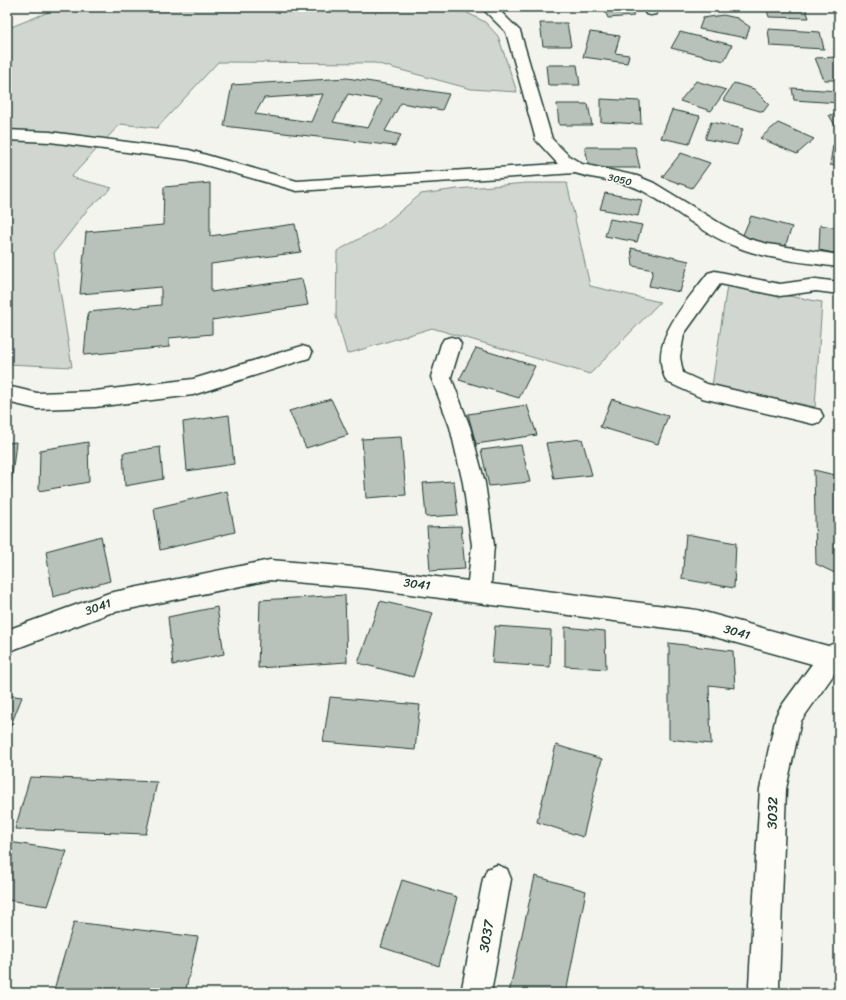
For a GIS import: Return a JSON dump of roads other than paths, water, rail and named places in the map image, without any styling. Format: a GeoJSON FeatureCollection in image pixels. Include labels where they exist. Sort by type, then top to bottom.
{"type":"FeatureCollection","features":[{"type":"Feature","properties":{"kind":"street","name":"3050"},"geometry":{"type":"LineString","coordinates":[[488,7],[513,31],[544,140],[563,160],[576,168],[592,173],[631,180],[648,187],[715,228],[743,243],[767,250],[839,261]]}},
{"type":"Feature","properties":{"kind":"street"},"geometry":{"type":"LineString","coordinates":[[7,135],[50,137],[189,155],[297,186],[576,168]]}},
{"type":"Feature","properties":{"kind":"street"},"geometry":{"type":"LineString","coordinates":[[813,416],[702,390],[674,376],[670,357],[675,333],[715,277],[780,290],[816,285],[839,288]]}},
{"type":"Feature","properties":{"kind":"street"},"geometry":{"type":"LineString","coordinates":[[451,344],[441,377],[460,427],[474,483],[483,545],[478,592]]}},
{"type":"Feature","properties":{"kind":"street"},"geometry":{"type":"LineString","coordinates":[[7,394],[37,400],[95,399],[193,387],[302,353]]}},
{"type":"Feature","properties":{"kind":"street","name":"3041"},"geometry":{"type":"LineString","coordinates":[[7,641],[109,603],[270,570],[365,578],[697,620],[835,655]]}},
{"type":"Feature","properties":{"kind":"street","name":"3032"},"geometry":{"type":"LineString","coordinates":[[765,993],[772,789],[789,716],[835,655]]}},
{"type":"Feature","properties":{"kind":"street","name":"3037"},"geometry":{"type":"LineString","coordinates":[[476,993],[497,880]]}}]}
